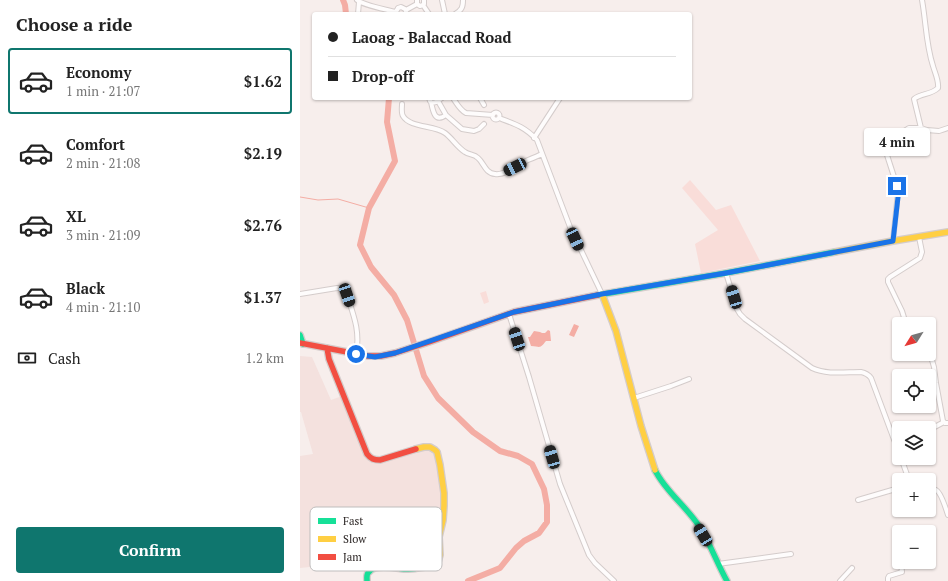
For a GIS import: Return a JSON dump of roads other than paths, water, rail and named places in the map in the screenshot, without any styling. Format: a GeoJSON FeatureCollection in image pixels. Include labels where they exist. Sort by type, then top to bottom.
{"type":"FeatureCollection","features":[{"type":"Feature","properties":{"kind":"street"},"geometry":{"type":"LineString","coordinates":[[442,0],[445,12]]}},
{"type":"Feature","properties":{"kind":"street"},"geometry":{"type":"LineString","coordinates":[[458,12],[463,7],[463,0]]}},
{"type":"Feature","properties":{"kind":"street"},"geometry":{"type":"LineString","coordinates":[[921,128],[914,99],[933,92],[938,88],[928,47],[922,0]]}},
{"type":"Feature","properties":{"kind":"street"},"geometry":{"type":"LineString","coordinates":[[358,12],[358,1],[393,12]]}},
{"type":"Feature","properties":{"kind":"street"},"geometry":{"type":"LineString","coordinates":[[396,12],[398,8],[401,7],[406,12],[417,2],[420,6],[423,2],[428,12]]}},
{"type":"Feature","properties":{"kind":"street"},"geometry":{"type":"LineString","coordinates":[[430,100],[434,103],[438,101],[446,115],[465,130],[476,131],[484,124]]}},
{"type":"Feature","properties":{"kind":"street"},"geometry":{"type":"LineString","coordinates":[[430,100],[433,111],[438,117],[442,118],[446,115]]}},
{"type":"Feature","properties":{"kind":"street"},"geometry":{"type":"LineString","coordinates":[[454,100],[458,106],[466,113],[493,115],[493,117],[497,120],[499,118],[523,128],[536,140],[568,222],[602,294],[616,331],[641,426],[655,471],[698,525],[727,581]]}},
{"type":"Feature","properties":{"kind":"street"},"geometry":{"type":"LineString","coordinates":[[481,100],[484,105]]}},
{"type":"Feature","properties":{"kind":"street"},"geometry":{"type":"LineString","coordinates":[[534,138],[559,100]]}},
{"type":"Feature","properties":{"kind":"street"},"geometry":{"type":"LineString","coordinates":[[402,104],[403,117],[408,121],[444,132],[466,153],[475,155],[487,170],[493,174],[502,174],[527,160],[542,154]]}},
{"type":"Feature","properties":{"kind":"street"},"geometry":{"type":"LineString","coordinates":[[893,241],[898,192],[886,152],[886,146],[890,140],[909,128],[939,131],[948,128]]}},
{"type":"Feature","properties":{"kind":"street"},"geometry":{"type":"LineString","coordinates":[[300,335],[301,344],[375,357],[395,353],[509,314],[531,308],[948,232]]}},
{"type":"Feature","properties":{"kind":"street"},"geometry":{"type":"LineString","coordinates":[[904,317],[888,279],[920,258],[922,252],[919,237]]}},
{"type":"Feature","properties":{"kind":"street"},"geometry":{"type":"LineString","coordinates":[[726,273],[737,309],[740,314],[812,368],[824,372],[861,372],[869,375],[892,430]]}},
{"type":"Feature","properties":{"kind":"street"},"geometry":{"type":"LineString","coordinates":[[300,294],[337,288],[344,290],[356,324],[358,345],[356,354]]}},
{"type":"Feature","properties":{"kind":"street"},"geometry":{"type":"LineString","coordinates":[[509,314],[563,492],[589,555],[595,563],[614,581]]}},
{"type":"Feature","properties":{"kind":"street"},"geometry":{"type":"LineString","coordinates":[[327,348],[335,373],[367,454],[370,458],[373,460],[382,460],[420,448],[430,447],[437,453],[442,479],[444,511],[442,522]]}},
{"type":"Feature","properties":{"kind":"street"},"geometry":{"type":"LineString","coordinates":[[932,361],[946,423],[936,427]]}},
{"type":"Feature","properties":{"kind":"street"},"geometry":{"type":"LineString","coordinates":[[634,398],[689,379]]}},
{"type":"Feature","properties":{"kind":"street"},"geometry":{"type":"LineString","coordinates":[[858,500],[892,490]]}},
{"type":"Feature","properties":{"kind":"street"},"geometry":{"type":"LineString","coordinates":[[936,491],[946,503],[948,514]]}},
{"type":"Feature","properties":{"kind":"street"},"geometry":{"type":"LineString","coordinates":[[718,564],[791,554]]}},
{"type":"Feature","properties":{"kind":"street"},"geometry":{"type":"LineString","coordinates":[[840,581],[852,568]]}},
{"type":"Feature","properties":{"kind":"street"},"geometry":{"type":"LineString","coordinates":[[888,581],[888,576],[902,572],[902,569]]}},
{"type":"Feature","properties":{"kind":"street"},"geometry":{"type":"LineString","coordinates":[[367,581],[367,574],[369,571]]}},
{"type":"Feature","properties":{"kind":"waterway"},"geometry":{"type":"LineString","coordinates":[[343,0],[346,12]]}},
{"type":"Feature","properties":{"kind":"waterway"},"geometry":{"type":"LineString","coordinates":[[389,100],[387,122],[395,161],[369,208],[360,245],[371,267],[394,295],[407,320],[424,376],[438,398],[473,432],[500,451],[518,456],[532,464],[544,489],[547,505],[547,522],[539,533],[524,541],[516,548],[500,568],[468,581]]}},
{"type":"Feature","properties":{"kind":"waterway"},"geometry":{"type":"LineString","coordinates":[[300,197],[318,200],[338,199],[369,208]]}}]}
